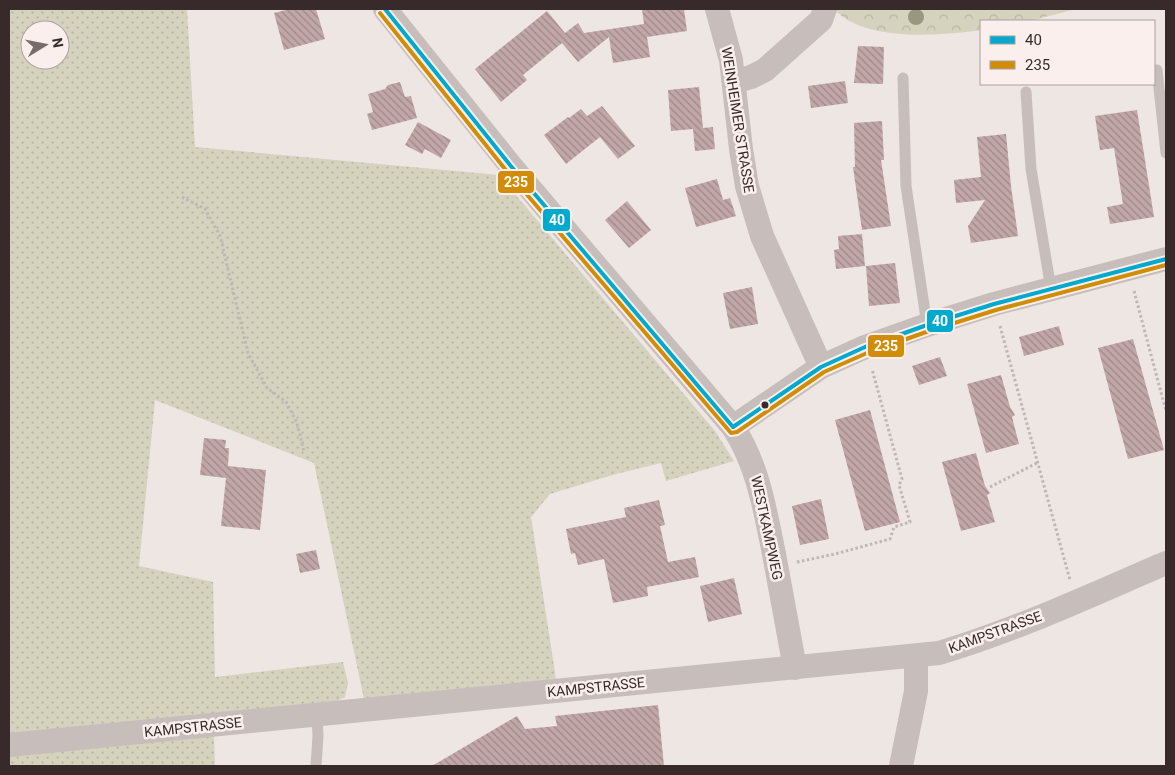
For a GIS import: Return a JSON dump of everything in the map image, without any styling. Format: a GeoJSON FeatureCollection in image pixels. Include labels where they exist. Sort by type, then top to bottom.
{"type":"FeatureCollection","features":[{"type":"Feature","properties":{"kind":"street","name":"WESTKAMPWEG"},"geometry":{"type":"LineString","coordinates":[[385,9],[510,165],[733,427],[744,443],[763,499],[794,668]]}},
{"type":"Feature","properties":{"kind":"street","name":"WEINHEIMER STRASSE"},"geometry":{"type":"LineString","coordinates":[[717,9],[731,60],[741,149],[747,186],[755,214],[762,236],[822,367]]}},
{"type":"Feature","properties":{"kind":"street"},"geometry":{"type":"LineString","coordinates":[[734,82],[765,70],[821,20],[825,9]]}},
{"type":"Feature","properties":{"kind":"street"},"geometry":{"type":"LineString","coordinates":[[733,427],[822,367],[865,347],[927,324],[994,304],[1166,259]]}},
{"type":"Feature","properties":{"kind":"street","name":"KAMPSTRASSE"},"geometry":{"type":"LineString","coordinates":[[9,745],[938,653],[969,644],[1166,563]]}},
{"type":"Feature","properties":{"kind":"street"},"geometry":{"type":"LineString","coordinates":[[901,766],[916,691],[916,656]]}},
{"type":"Feature","properties":{"kind":"lane"},"geometry":{"type":"LineString","coordinates":[[1157,70],[1166,153]]}},
{"type":"Feature","properties":{"kind":"lane"},"geometry":{"type":"LineString","coordinates":[[903,78],[906,186],[927,324]]}},
{"type":"Feature","properties":{"kind":"lane"},"geometry":{"type":"LineString","coordinates":[[1026,92],[1031,169],[1050,288]]}},
{"type":"Feature","properties":{"kind":"lane"},"geometry":{"type":"LineString","coordinates":[[316,766],[317,715]]}},
{"type":"Feature","properties":{"kind":"path"},"geometry":{"type":"LineString","coordinates":[[182,197],[205,209],[220,236],[248,353],[267,388],[286,402],[297,423],[304,452]]}},
{"type":"Feature","properties":{"kind":"path"},"geometry":{"type":"LineString","coordinates":[[1128,269],[1166,411]]}},
{"type":"Feature","properties":{"kind":"path"},"geometry":{"type":"LineString","coordinates":[[994,304],[1070,581]]}},
{"type":"Feature","properties":{"kind":"path"},"geometry":{"type":"LineString","coordinates":[[776,566],[835,554],[890,538],[894,527],[910,522],[899,485],[902,480],[865,347]]}},
{"type":"Feature","properties":{"kind":"path"},"geometry":{"type":"LineString","coordinates":[[990,487],[1037,463]]}},
{"type":"Feature","properties":{"kind":"green space"},"geometry":{"type":"Polygon","coordinates":[[[9,9],[187,9],[195,147],[499,175],[715,431],[734,461],[666,481],[661,463],[616,474],[550,494],[531,517],[556,679],[364,699],[314,463],[155,400],[139,566],[213,582],[215,677],[343,662],[348,683],[345,697],[335,702],[9,734],[9,9]]]}},
{"type":"Feature","properties":{"kind":"green space"},"geometry":{"type":"Polygon","coordinates":[[[834,9],[1076,9],[1034,20],[980,20],[980,30],[945,34],[924,35],[882,32],[847,20],[834,9]]]}},
{"type":"Feature","properties":{"kind":"green space"},"geometry":{"type":"Polygon","coordinates":[[[214,735],[215,766],[9,766],[9,756],[214,735]]]}},
{"type":"Feature","properties":{"kind":"building"},"geometry":{"type":"Polygon","coordinates":[[[290,9],[316,9],[325,39],[284,50],[274,13],[290,9]]]}},
{"type":"Feature","properties":{"kind":"building"},"geometry":{"type":"Polygon","coordinates":[[[642,9],[684,9],[687,31],[647,37],[650,57],[613,63],[609,37],[578,62],[562,43],[523,75],[527,80],[501,102],[475,69],[547,11],[565,33],[578,23],[584,33],[644,24],[642,9]]]}},
{"type":"Feature","properties":{"kind":"building"},"geometry":{"type":"Polygon","coordinates":[[[858,46],[884,47],[883,84],[854,83],[858,46]]]}},
{"type":"Feature","properties":{"kind":"building"},"geometry":{"type":"Polygon","coordinates":[[[845,81],[848,103],[811,108],[808,86],[845,81]]]}},
{"type":"Feature","properties":{"kind":"building"},"geometry":{"type":"Polygon","coordinates":[[[400,82],[405,97],[411,96],[417,118],[372,130],[367,114],[373,112],[368,94],[400,82]]]}},
{"type":"Feature","properties":{"kind":"building"},"geometry":{"type":"Polygon","coordinates":[[[699,87],[703,128],[713,127],[715,149],[695,151],[693,129],[671,131],[668,90],[699,87]]]}},
{"type":"Feature","properties":{"kind":"building"},"geometry":{"type":"Polygon","coordinates":[[[602,106],[635,146],[618,159],[600,137],[566,164],[544,135],[581,109],[587,116],[602,106]]]}},
{"type":"Feature","properties":{"kind":"building"},"geometry":{"type":"Polygon","coordinates":[[[1137,110],[1154,217],[1110,224],[1107,207],[1123,204],[1114,148],[1100,150],[1095,116],[1137,110]]]}},
{"type":"Feature","properties":{"kind":"building"},"geometry":{"type":"Polygon","coordinates":[[[882,121],[884,160],[881,160],[891,226],[862,230],[853,167],[855,167],[854,123],[882,121]]]}},
{"type":"Feature","properties":{"kind":"building"},"geometry":{"type":"Polygon","coordinates":[[[418,122],[451,140],[441,158],[425,149],[422,154],[405,145],[418,122]]]}},
{"type":"Feature","properties":{"kind":"building"},"geometry":{"type":"Polygon","coordinates":[[[1006,134],[1018,236],[971,243],[968,226],[985,200],[956,203],[954,180],[981,177],[977,137],[1006,134]]]}},
{"type":"Feature","properties":{"kind":"building"},"geometry":{"type":"Polygon","coordinates":[[[717,179],[723,200],[730,198],[736,216],[696,227],[685,188],[717,179]]]}},
{"type":"Feature","properties":{"kind":"building"},"geometry":{"type":"Polygon","coordinates":[[[627,201],[651,230],[629,248],[605,220],[627,201]]]}},
{"type":"Feature","properties":{"kind":"building"},"geometry":{"type":"Polygon","coordinates":[[[862,234],[865,266],[836,269],[834,250],[839,249],[838,236],[862,234]]]}},
{"type":"Feature","properties":{"kind":"building"},"geometry":{"type":"Polygon","coordinates":[[[895,263],[900,303],[869,306],[866,266],[895,263]]]}},
{"type":"Feature","properties":{"kind":"building"},"geometry":{"type":"Polygon","coordinates":[[[752,287],[758,324],[730,329],[723,293],[752,287]]]}},
{"type":"Feature","properties":{"kind":"building"},"geometry":{"type":"Polygon","coordinates":[[[1059,326],[1064,345],[1024,356],[1019,337],[1059,326]]]}},
{"type":"Feature","properties":{"kind":"building"},"geometry":{"type":"Polygon","coordinates":[[[1133,339],[1164,450],[1128,459],[1098,348],[1133,339]]]}},
{"type":"Feature","properties":{"kind":"building"},"geometry":{"type":"Polygon","coordinates":[[[940,357],[947,376],[919,385],[912,366],[940,357]]]}},
{"type":"Feature","properties":{"kind":"building"},"geometry":{"type":"Polygon","coordinates":[[[1001,375],[1010,407],[1015,415],[1012,417],[1019,444],[986,453],[967,384],[1001,375]]]}},
{"type":"Feature","properties":{"kind":"building"},"geometry":{"type":"Polygon","coordinates":[[[870,410],[900,522],[865,531],[835,420],[870,410]]]}},
{"type":"Feature","properties":{"kind":"building"},"geometry":{"type":"Polygon","coordinates":[[[204,438],[226,440],[225,448],[229,448],[228,466],[266,470],[260,530],[221,526],[226,478],[200,475],[204,438]]]}},
{"type":"Feature","properties":{"kind":"building"},"geometry":{"type":"Polygon","coordinates":[[[976,453],[985,486],[990,493],[987,495],[995,522],[961,531],[942,462],[976,453]]]}},
{"type":"Feature","properties":{"kind":"building"},"geometry":{"type":"Polygon","coordinates":[[[821,499],[829,539],[800,545],[792,506],[821,499]]]}},
{"type":"Feature","properties":{"kind":"building"},"geometry":{"type":"Polygon","coordinates":[[[659,500],[665,525],[660,526],[668,562],[695,557],[699,577],[647,587],[648,596],[613,603],[604,559],[578,565],[575,553],[571,554],[566,529],[626,517],[624,508],[659,500]]]}},
{"type":"Feature","properties":{"kind":"building"},"geometry":{"type":"Polygon","coordinates":[[[316,550],[320,569],[300,573],[296,554],[316,550]]]}},
{"type":"Feature","properties":{"kind":"building"},"geometry":{"type":"Polygon","coordinates":[[[734,578],[742,614],[708,622],[700,586],[734,578]]]}},
{"type":"Feature","properties":{"kind":"building"},"geometry":{"type":"Polygon","coordinates":[[[658,705],[664,766],[432,766],[517,716],[525,729],[557,726],[555,716],[658,705]]]}},
{"type":"Feature","properties":{"kind":"transit line","name":"40"},"geometry":{"type":"LineString","coordinates":[[385,9],[510,165],[733,427]]}},
{"type":"Feature","properties":{"kind":"transit line","name":"235"},"geometry":{"type":"LineString","coordinates":[[380,13],[505,169],[731,433],[737,432],[824,372],[867,353],[996,310],[1166,265]]}},
{"type":"Feature","properties":{"kind":"transit line","name":"40"},"geometry":{"type":"LineString","coordinates":[[733,427],[821,367],[865,347],[994,304],[1166,259]]}}]}
